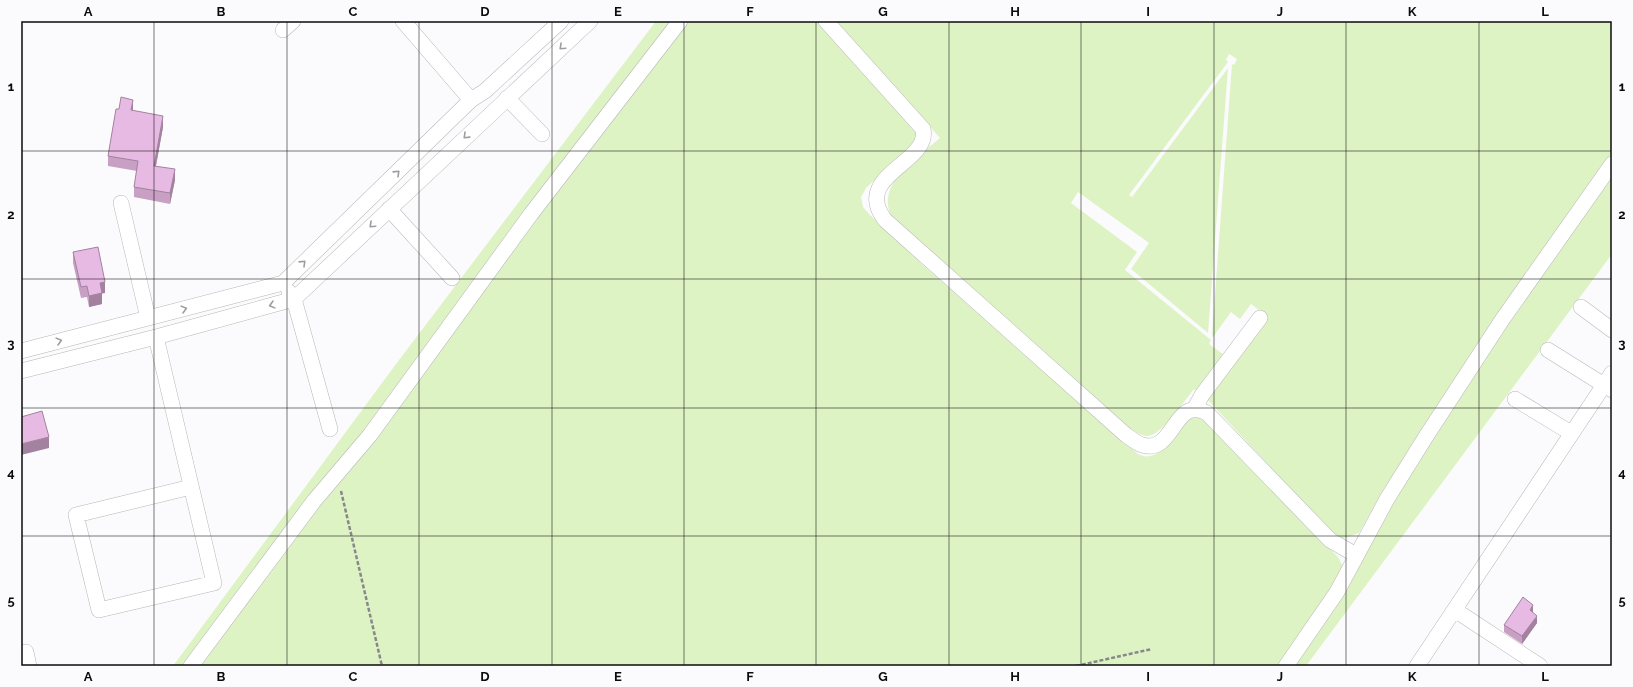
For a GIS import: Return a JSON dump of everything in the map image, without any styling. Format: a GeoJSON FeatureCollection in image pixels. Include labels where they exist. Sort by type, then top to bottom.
{"type":"FeatureCollection","features":[{"type":"Feature","properties":{"kind":"street"},"geometry":{"type":"LineString","coordinates":[[403,21],[471,100]]}},
{"type":"Feature","properties":{"kind":"street"},"geometry":{"type":"LineString","coordinates":[[21,351],[283,283],[471,100],[485,90],[560,21]]}},
{"type":"Feature","properties":{"kind":"street"},"geometry":{"type":"LineString","coordinates":[[21,370],[156,337],[294,299],[502,102],[590,21]]}},
{"type":"Feature","properties":{"kind":"street"},"geometry":{"type":"LineString","coordinates":[[191,666],[288,535],[375,429],[522,226],[680,21]]}},
{"type":"Feature","properties":{"kind":"street"},"geometry":{"type":"LineString","coordinates":[[826,21],[923,129],[924,135],[920,146],[889,175],[878,192],[876,203],[878,211],[885,220],[1135,441],[1142,445],[1150,446],[1165,439],[1185,412],[1195,408],[1200,398],[1260,318]]}},
{"type":"Feature","properties":{"kind":"street"},"geometry":{"type":"LineString","coordinates":[[485,90],[542,134]]}},
{"type":"Feature","properties":{"kind":"street"},"geometry":{"type":"LineString","coordinates":[[1286,666],[1337,592],[1356,555],[1410,462],[1502,320],[1612,164]]}},
{"type":"Feature","properties":{"kind":"street"},"geometry":{"type":"LineString","coordinates":[[121,203],[148,318]]}},
{"type":"Feature","properties":{"kind":"street"},"geometry":{"type":"LineString","coordinates":[[389,209],[452,278]]}},
{"type":"Feature","properties":{"kind":"street"},"geometry":{"type":"LineString","coordinates":[[283,283],[294,299],[330,429]]}},
{"type":"Feature","properties":{"kind":"street"},"geometry":{"type":"LineString","coordinates":[[1581,307],[1612,330]]}},
{"type":"Feature","properties":{"kind":"street"},"geometry":{"type":"LineString","coordinates":[[156,337],[214,583],[99,610],[76,515],[191,487]]}},
{"type":"Feature","properties":{"kind":"street"},"geometry":{"type":"LineString","coordinates":[[1417,666],[1571,433],[1610,382],[1548,350]]}},
{"type":"Feature","properties":{"kind":"street"},"geometry":{"type":"LineString","coordinates":[[1515,399],[1571,433]]}},
{"type":"Feature","properties":{"kind":"street"},"geometry":{"type":"LineString","coordinates":[[1195,408],[1207,413],[1217,422],[1330,540],[1356,555]]}},
{"type":"Feature","properties":{"kind":"street"},"geometry":{"type":"LineString","coordinates":[[1455,610],[1540,666]]}},
{"type":"Feature","properties":{"kind":"street"},"geometry":{"type":"LineString","coordinates":[[21,654],[26,652],[29,666]]}},
{"type":"Feature","properties":{"kind":"path"},"geometry":{"type":"LineString","coordinates":[[337,474],[382,666]]}},
{"type":"Feature","properties":{"kind":"path"},"geometry":{"type":"LineString","coordinates":[[1076,666],[1152,649]]}},
{"type":"Feature","properties":{"kind":"green space"},"geometry":{"type":"Polygon","coordinates":[[[656,21],[817,21],[916,132],[917,137],[913,144],[866,188],[861,197],[863,207],[870,215],[924,266],[1138,454],[1147,456],[1154,455],[1169,443],[1188,420],[1194,416],[1203,419],[1338,557],[1344,568],[1384,518],[1423,453],[1505,326],[1612,175],[1612,254],[1306,666],[173,666],[396,364],[656,21]]]}},
{"type":"Feature","properties":{"kind":"green space"},"geometry":{"type":"Polygon","coordinates":[[[834,21],[1612,21],[1612,153],[1533,263],[1453,382],[1382,492],[1359,533],[1345,538],[1340,538],[1332,533],[1206,398],[1267,316],[1251,304],[1240,319],[1231,312],[1213,337],[1212,335],[1232,64],[1234,65],[1237,59],[1229,54],[1226,60],[1228,62],[1129,195],[1132,197],[1228,68],[1208,333],[1131,269],[1149,243],[1078,192],[1071,203],[1137,252],[1125,270],[1211,340],[1209,344],[1227,357],[1198,393],[1194,389],[1179,409],[1160,430],[1154,434],[1145,436],[1131,429],[891,216],[888,204],[889,192],[894,181],[911,162],[940,138],[834,21]]]}},
{"type":"Feature","properties":{"kind":"building"},"geometry":{"type":"Polygon","coordinates":[[[121,97],[133,100],[131,110],[163,116],[154,166],[175,169],[170,193],[134,187],[138,161],[108,156],[116,109],[119,109],[121,97]]]}},
{"type":"Feature","properties":{"kind":"building"},"geometry":{"type":"Polygon","coordinates":[[[98,247],[105,282],[100,283],[102,293],[89,296],[87,286],[81,287],[73,252],[98,247]]]}},
{"type":"Feature","properties":{"kind":"building"},"geometry":{"type":"Polygon","coordinates":[[[42,411],[49,437],[21,444],[21,417],[42,411]]]}},
{"type":"Feature","properties":{"kind":"building"},"geometry":{"type":"Polygon","coordinates":[[[1523,597],[1533,605],[1530,610],[1537,616],[1522,636],[1504,625],[1523,597]]]}}]}
